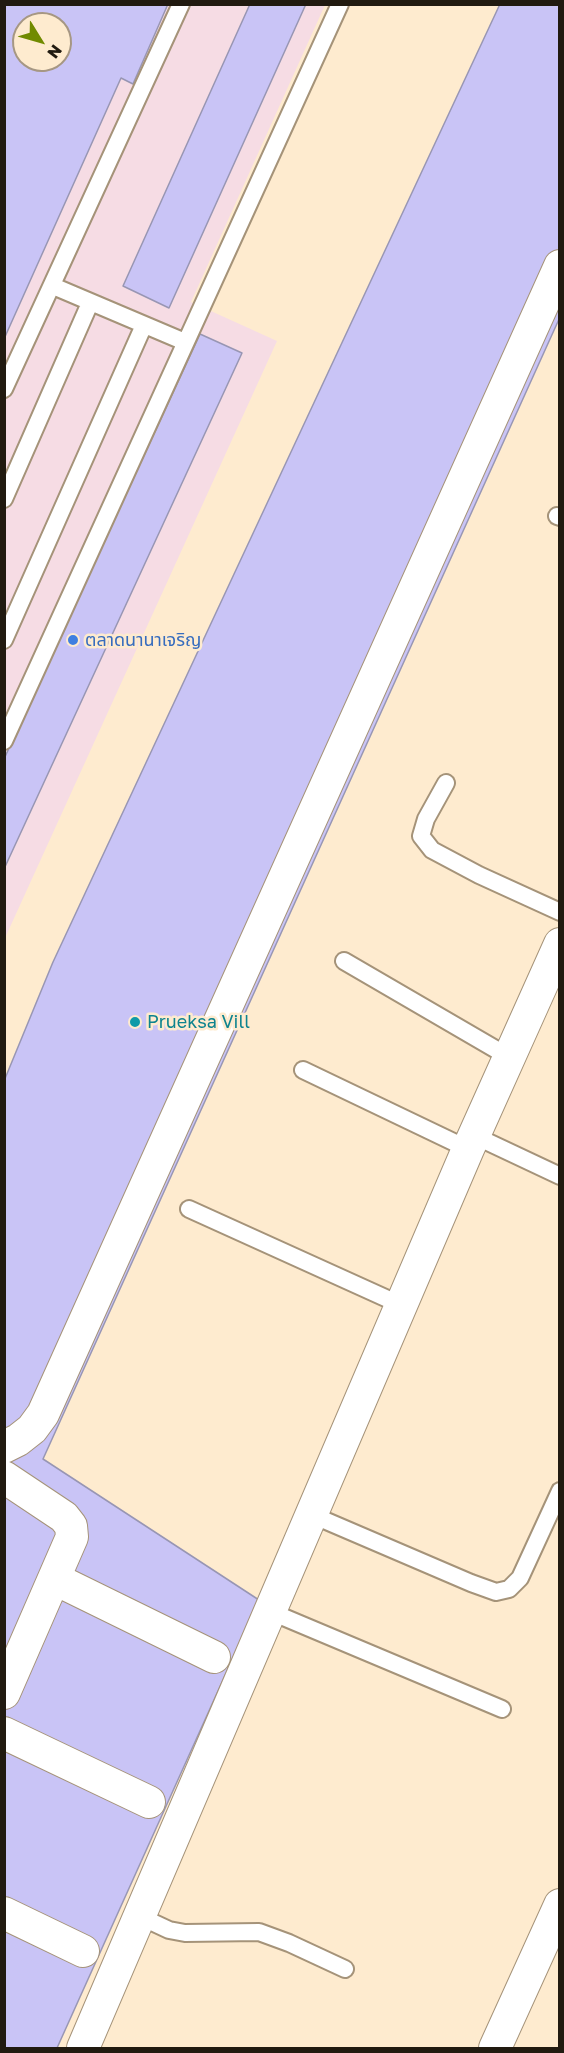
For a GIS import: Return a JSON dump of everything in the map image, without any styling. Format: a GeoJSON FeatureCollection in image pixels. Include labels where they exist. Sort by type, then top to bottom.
{"type":"FeatureCollection","features":[{"type":"Feature","properties":{"kind":"street"},"geometry":{"type":"LineString","coordinates":[[4,1447],[32,1430],[43,1414],[560,266]]}},
{"type":"Feature","properties":{"kind":"street"},"geometry":{"type":"LineString","coordinates":[[83,2049],[470,1142],[560,944]]}},
{"type":"Feature","properties":{"kind":"street"},"geometry":{"type":"LineString","coordinates":[[4,1477],[64,1517],[71,1526],[72,1538],[4,1693]]}},
{"type":"Feature","properties":{"kind":"street"},"geometry":{"type":"LineString","coordinates":[[55,1580],[214,1657]]}},
{"type":"Feature","properties":{"kind":"street"},"geometry":{"type":"LineString","coordinates":[[4,1733],[149,1802]]}},
{"type":"Feature","properties":{"kind":"street"},"geometry":{"type":"LineString","coordinates":[[495,2049],[560,1905]]}},
{"type":"Feature","properties":{"kind":"street"},"geometry":{"type":"LineString","coordinates":[[4,1913],[83,1951]]}},
{"type":"Feature","properties":{"kind":"lane"},"geometry":{"type":"LineString","coordinates":[[4,389],[181,4]]}},
{"type":"Feature","properties":{"kind":"lane"},"geometry":{"type":"LineString","coordinates":[[4,741],[340,4]]}},
{"type":"Feature","properties":{"kind":"lane"},"geometry":{"type":"LineString","coordinates":[[52,286],[185,342]]}},
{"type":"Feature","properties":{"kind":"lane"},"geometry":{"type":"LineString","coordinates":[[4,498],[90,303]]}},
{"type":"Feature","properties":{"kind":"lane"},"geometry":{"type":"LineString","coordinates":[[4,640],[144,325]]}},
{"type":"Feature","properties":{"kind":"lane"},"geometry":{"type":"LineString","coordinates":[[446,783],[426,819],[422,836],[432,850],[479,875],[560,912]]}},
{"type":"Feature","properties":{"kind":"lane"},"geometry":{"type":"LineString","coordinates":[[344,961],[509,1057]]}},
{"type":"Feature","properties":{"kind":"lane"},"geometry":{"type":"LineString","coordinates":[[303,1070],[470,1142],[560,1176]]}},
{"type":"Feature","properties":{"kind":"lane"},"geometry":{"type":"LineString","coordinates":[[189,1209],[401,1305]]}},
{"type":"Feature","properties":{"kind":"lane"},"geometry":{"type":"LineString","coordinates":[[310,1514],[496,1592],[509,1589],[520,1578],[560,1491]]}},
{"type":"Feature","properties":{"kind":"lane"},"geometry":{"type":"LineString","coordinates":[[268,1611],[502,1709]]}},
{"type":"Feature","properties":{"kind":"lane"},"geometry":{"type":"LineString","coordinates":[[139,1916],[169,1930],[185,1933],[259,1932],[345,1969]]}},
{"type":"Feature","properties":{"kind":"shaded area","name":"ตลาดนานาเจริญ"},"geometry":{"type":"Polygon","coordinates":[[[5,5],[325,5],[191,302],[277,341],[5,938],[5,5]]]}},
{"type":"Feature","properties":{"kind":"building"},"geometry":{"type":"Polygon","coordinates":[[[4,4],[168,4],[133,84],[121,78],[4,339],[4,4]]]}},
{"type":"Feature","properties":{"kind":"building"},"geometry":{"type":"Polygon","coordinates":[[[250,4],[306,4],[169,308],[123,286],[250,4]]]}},
{"type":"Feature","properties":{"kind":"building","name":"Prueksa Vill"},"geometry":{"type":"Polygon","coordinates":[[[500,4],[560,4],[560,317],[43,1459],[259,1600],[57,2048],[4,2048],[4,1081],[53,962],[500,4]]]}},
{"type":"Feature","properties":{"kind":"building"},"geometry":{"type":"Polygon","coordinates":[[[200,334],[242,353],[4,869],[4,759],[200,334]]]}},
{"type":"Feature","properties":{"kind":"place","name":"ตลาดนานาเจริญ"},"geometry":{"type":"Point","coordinates":[73,640]}},
{"type":"Feature","properties":{"kind":"place","name":"Prueksa Vill"},"geometry":{"type":"Point","coordinates":[135,1022]}}]}
